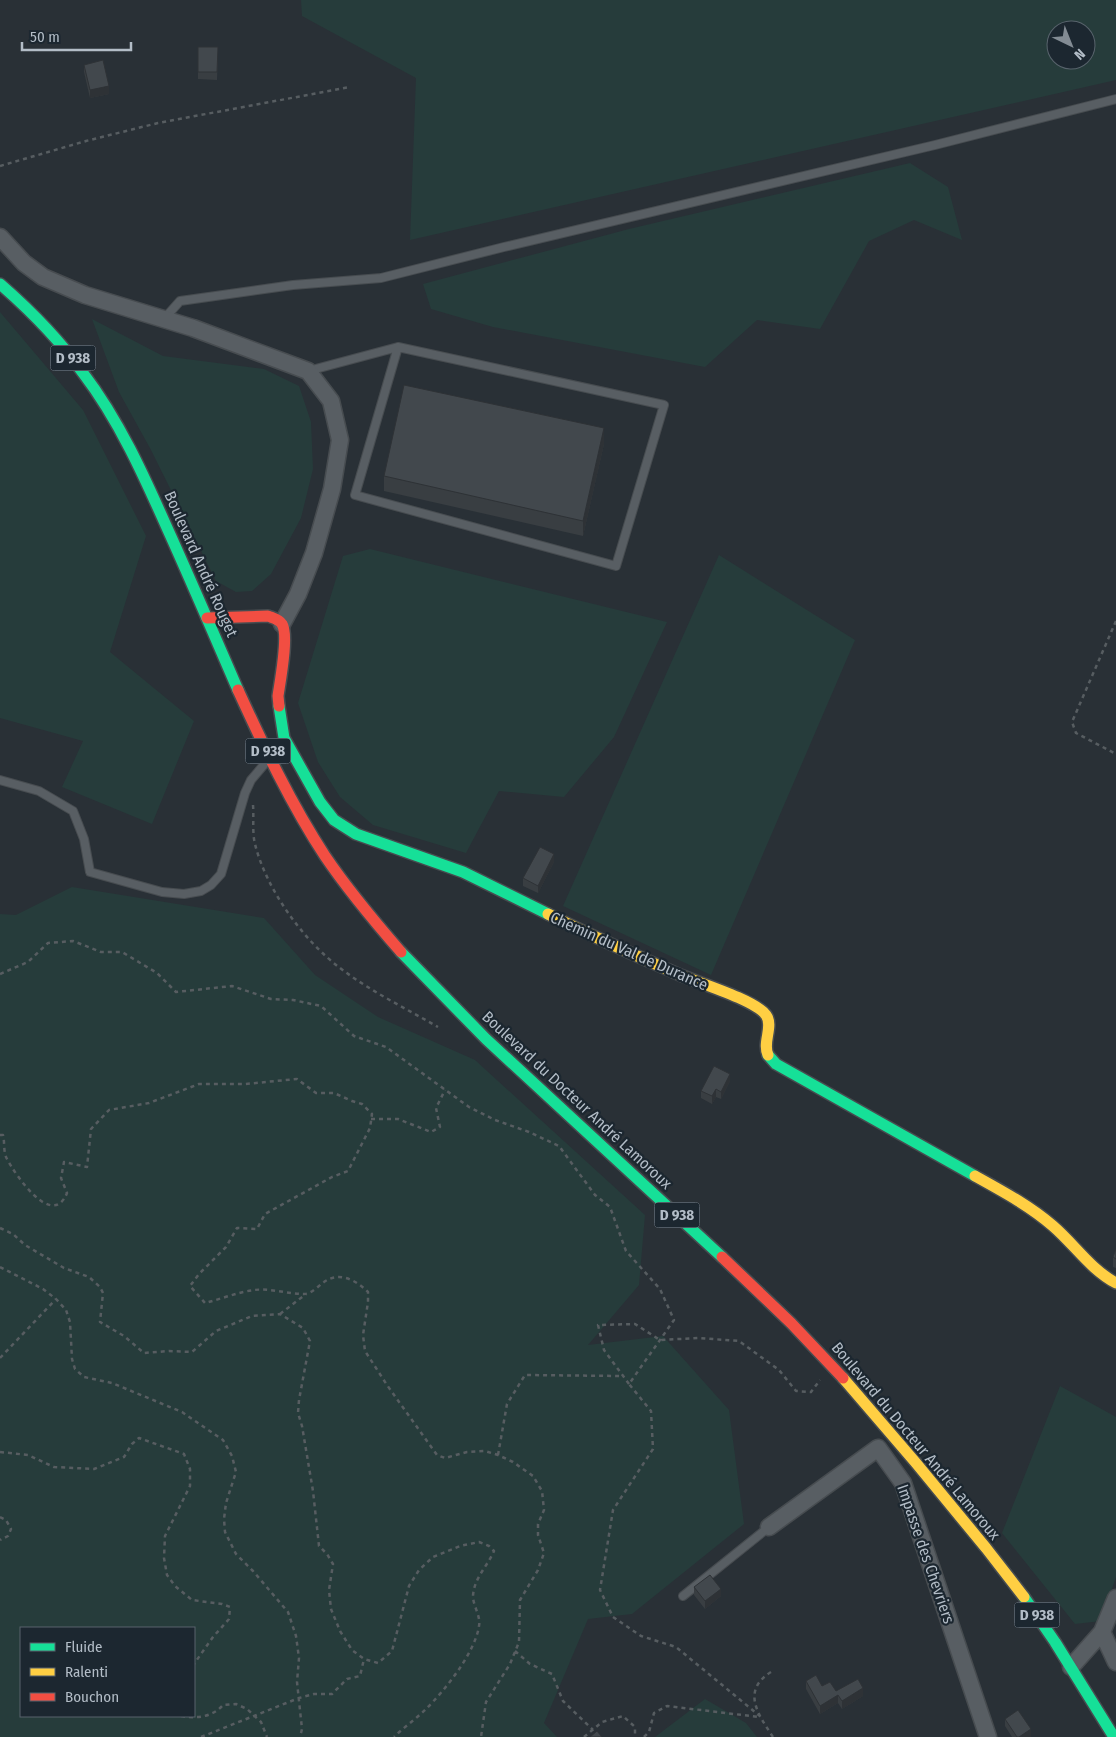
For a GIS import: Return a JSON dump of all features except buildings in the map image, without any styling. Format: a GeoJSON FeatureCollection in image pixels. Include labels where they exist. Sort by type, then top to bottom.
{"type":"FeatureCollection","features":[{"type":"Feature","properties":{"kind":"main road","name":"Boulevard André Rouget"},"geometry":{"type":"LineString","coordinates":[[0,284],[30,311],[70,354],[90,380],[109,410],[146,480],[271,756],[306,825],[342,878]]}},
{"type":"Feature","properties":{"kind":"main road"},"geometry":{"type":"LineString","coordinates":[[207,618],[268,616],[282,624]]}},
{"type":"Feature","properties":{"kind":"main road","name":"Chemin du Val de Durance"},"geometry":{"type":"LineString","coordinates":[[282,624],[285,637],[278,696],[279,714],[284,738],[320,802],[334,820],[356,834],[463,872],[592,936],[753,1004],[766,1015],[769,1025],[766,1047],[768,1056],[776,1064],[1016,1199],[1053,1226],[1103,1276],[1116,1283]]}},
{"type":"Feature","properties":{"kind":"main road","name":"Boulevard du Docteur André Lamoroux"},"geometry":{"type":"LineString","coordinates":[[342,878],[397,948],[457,1012],[768,1300],[832,1366],[893,1434],[999,1564],[1032,1608],[1114,1737]]}},
{"type":"Feature","properties":{"kind":"street"},"geometry":{"type":"LineString","coordinates":[[0,237],[24,263],[43,278],[85,295],[193,328],[308,371],[331,401],[340,440],[332,489],[314,553],[298,594],[282,624]]}},
{"type":"Feature","properties":{"kind":"street","name":"Impasse des Chevriers"},"geometry":{"type":"LineString","coordinates":[[769,1527],[878,1448],[903,1482],[988,1737]]}},
{"type":"Feature","properties":{"kind":"street"},"geometry":{"type":"LineString","coordinates":[[1071,1667],[1102,1632],[1116,1598]]}},
{"type":"Feature","properties":{"kind":"street"},"geometry":{"type":"LineString","coordinates":[[1102,1632],[1116,1662]]}},
{"type":"Feature","properties":{"kind":"lane"},"geometry":{"type":"LineString","coordinates":[[164,319],[180,301],[293,286],[380,278],[1116,99]]}},
{"type":"Feature","properties":{"kind":"lane"},"geometry":{"type":"LineString","coordinates":[[308,371],[398,347],[664,405],[616,566],[355,495],[398,347]]}},
{"type":"Feature","properties":{"kind":"lane"},"geometry":{"type":"LineString","coordinates":[[0,780],[39,791],[73,810],[84,839],[90,872],[162,892],[184,894],[201,891],[211,885],[221,874],[245,793],[251,780],[271,756]]}},
{"type":"Feature","properties":{"kind":"lane"},"geometry":{"type":"LineString","coordinates":[[683,1596],[769,1527]]}},
{"type":"Feature","properties":{"kind":"path"},"geometry":{"type":"LineString","coordinates":[[0,166],[86,141],[158,124],[350,87]]}},
{"type":"Feature","properties":{"kind":"path"},"geometry":{"type":"LineString","coordinates":[[1116,621],[1072,722],[1076,733],[1116,754]]}},
{"type":"Feature","properties":{"kind":"path"},"geometry":{"type":"LineString","coordinates":[[251,780],[254,842],[268,881],[288,912],[310,940],[339,967],[373,991],[438,1027]]}},
{"type":"Feature","properties":{"kind":"path"},"geometry":{"type":"LineString","coordinates":[[0,974],[28,962],[48,943],[73,941],[101,952],[122,952],[156,973],[176,992],[232,986],[271,999],[294,1000],[321,1006],[354,1036],[386,1047],[469,1107],[495,1120],[529,1132],[559,1146],[595,1194],[610,1207],[626,1251],[660,1288],[674,1320],[629,1384]]}},
{"type":"Feature","properties":{"kind":"path"},"geometry":{"type":"LineString","coordinates":[[0,1135],[3,1136],[5,1156],[20,1181],[38,1200],[46,1204],[57,1204],[64,1199],[67,1193],[61,1178],[64,1162],[87,1167],[91,1129],[109,1110],[149,1103],[199,1084],[245,1084],[297,1079],[316,1093],[334,1093],[362,1104],[372,1114],[370,1128],[348,1171],[332,1177],[265,1214],[257,1229],[237,1228],[226,1247],[190,1286],[205,1303],[254,1290],[306,1294]]}},
{"type":"Feature","properties":{"kind":"path"},"geometry":{"type":"LineString","coordinates":[[371,1119],[398,1118],[431,1132],[440,1128],[436,1108],[445,1090]]}},
{"type":"Feature","properties":{"kind":"path"},"geometry":{"type":"LineString","coordinates":[[0,1228],[13,1234],[25,1245],[64,1268],[90,1278],[100,1287],[103,1293],[100,1322],[124,1336],[144,1352],[169,1350],[192,1352],[216,1331],[252,1316],[280,1314],[325,1281],[339,1277],[350,1278],[368,1292],[363,1335],[365,1351],[437,1455],[445,1458],[467,1452],[485,1451],[498,1455],[513,1462],[533,1476],[542,1491],[544,1510],[538,1524],[538,1535],[544,1553],[538,1570],[520,1600],[518,1616],[519,1642],[510,1664],[486,1702],[481,1737]]}},
{"type":"Feature","properties":{"kind":"path"},"geometry":{"type":"LineString","coordinates":[[0,1267],[43,1289],[56,1298],[66,1310],[70,1322],[72,1359],[75,1369],[84,1377],[112,1383],[182,1412],[223,1440],[232,1456],[236,1472],[226,1503],[225,1532],[236,1554],[288,1612],[296,1636],[299,1658],[297,1682],[302,1728],[300,1737]]}},
{"type":"Feature","properties":{"kind":"path"},"geometry":{"type":"LineString","coordinates":[[0,1358],[56,1298]]}},
{"type":"Feature","properties":{"kind":"path"},"geometry":{"type":"LineString","coordinates":[[280,1314],[303,1328],[310,1341],[298,1413],[313,1491],[319,1546],[328,1554],[333,1564],[330,1590],[331,1609],[340,1631],[352,1650],[364,1659],[378,1663],[392,1651],[409,1586],[419,1570],[433,1557],[460,1546],[479,1542],[489,1546],[494,1551],[475,1582],[473,1598],[480,1624],[475,1641],[454,1676],[426,1709],[394,1737]]}},
{"type":"Feature","properties":{"kind":"path"},"geometry":{"type":"LineString","coordinates":[[761,1718],[676,1647],[641,1636],[613,1617],[600,1590],[613,1510],[653,1449],[651,1411],[604,1350],[598,1325],[635,1324],[660,1340],[700,1338],[739,1342],[779,1370],[796,1390],[811,1392],[832,1366]]}},
{"type":"Feature","properties":{"kind":"path"},"geometry":{"type":"LineString","coordinates":[[498,1455],[507,1404],[525,1375],[623,1376]]}},
{"type":"Feature","properties":{"kind":"path"},"geometry":{"type":"LineString","coordinates":[[0,1452],[28,1455],[54,1468],[94,1469],[124,1457],[132,1444],[139,1438],[184,1454],[190,1469],[190,1486],[165,1536],[164,1558],[167,1575],[175,1586],[192,1600],[222,1604],[230,1607],[230,1619],[213,1637],[195,1663]]}},
{"type":"Feature","properties":{"kind":"path"},"geometry":{"type":"LineString","coordinates":[[0,1517],[6,1520],[11,1529],[8,1536],[0,1540]]}},
{"type":"Feature","properties":{"kind":"path"},"geometry":{"type":"LineString","coordinates":[[515,1650],[530,1664],[552,1674],[563,1701],[593,1730]]}},
{"type":"Feature","properties":{"kind":"path"},"geometry":{"type":"LineString","coordinates":[[201,1737],[299,1698],[314,1694],[332,1694],[347,1679],[360,1676],[364,1659]]}},
{"type":"Feature","properties":{"kind":"path"},"geometry":{"type":"LineString","coordinates":[[771,1672],[761,1678],[754,1690],[755,1705],[773,1737]]}},
{"type":"Feature","properties":{"kind":"path"},"geometry":{"type":"LineString","coordinates":[[186,1717],[192,1718],[217,1712],[223,1705],[236,1704],[247,1709],[261,1722],[267,1737]]}},
{"type":"Feature","properties":{"kind":"path"},"geometry":{"type":"LineString","coordinates":[[644,1737],[649,1732],[654,1714],[667,1706],[761,1718]]}},
{"type":"Feature","properties":{"kind":"path"},"geometry":{"type":"LineString","coordinates":[[584,1737],[602,1722],[623,1716],[635,1728],[635,1737]]}},
{"type":"Feature","properties":{"kind":"green space"},"geometry":{"type":"Polygon","coordinates":[[[301,0],[1116,0],[1116,80],[410,240],[416,78],[302,16],[301,0]]]}},
{"type":"Feature","properties":{"kind":"green space"},"geometry":{"type":"Polygon","coordinates":[[[910,163],[948,187],[962,240],[914,220],[869,241],[820,329],[757,320],[705,367],[493,327],[431,309],[423,284],[629,229],[910,163]]]}},
{"type":"Feature","properties":{"kind":"green space"},"geometry":{"type":"Polygon","coordinates":[[[0,312],[83,410],[146,536],[110,652],[194,721],[152,824],[62,787],[83,741],[0,718],[0,312]]]}},
{"type":"Feature","properties":{"kind":"green space"},"geometry":{"type":"Polygon","coordinates":[[[92,319],[163,356],[264,369],[299,386],[311,422],[313,469],[301,518],[271,574],[252,591],[236,592],[216,581],[151,450],[119,392],[92,319]]]}},
{"type":"Feature","properties":{"kind":"green space"},"geometry":{"type":"Polygon","coordinates":[[[370,549],[667,622],[614,737],[564,797],[499,791],[466,853],[373,825],[340,797],[318,762],[298,703],[343,556],[370,549]]]}},
{"type":"Feature","properties":{"kind":"green space"},"geometry":{"type":"Polygon","coordinates":[[[719,555],[855,640],[711,975],[563,906],[719,555]]]}},
{"type":"Feature","properties":{"kind":"green space"},"geometry":{"type":"Polygon","coordinates":[[[72,887],[264,918],[315,975],[378,1017],[475,1060],[645,1215],[639,1285],[588,1345],[663,1336],[729,1410],[744,1524],[632,1614],[588,1619],[544,1723],[557,1737],[0,1737],[0,914],[16,915],[72,887]]]}},
{"type":"Feature","properties":{"kind":"green space"},"geometry":{"type":"Polygon","coordinates":[[[1060,1386],[1116,1417],[1116,1577],[1101,1621],[1075,1624],[1002,1533],[1060,1386]]]}},
{"type":"Feature","properties":{"kind":"green space"},"geometry":{"type":"Polygon","coordinates":[[[705,1699],[746,1723],[757,1737],[655,1737],[705,1699]]]}},
{"type":"Feature","properties":{"kind":"traffic: fast"},"geometry":{"type":"LineString","coordinates":[[0,284],[34,315],[54,337],[74,361],[108,410],[150,489],[238,690]]}},
{"type":"Feature","properties":{"kind":"traffic: fast"},"geometry":{"type":"LineString","coordinates":[[279,706],[284,738],[320,802],[334,820],[356,834],[463,872],[548,914]]}},
{"type":"Feature","properties":{"kind":"traffic: fast"},"geometry":{"type":"LineString","coordinates":[[401,952],[486,1039],[722,1257]]}},
{"type":"Feature","properties":{"kind":"traffic: fast"},"geometry":{"type":"LineString","coordinates":[[768,1055],[776,1064],[975,1176]]}},
{"type":"Feature","properties":{"kind":"traffic: fast"},"geometry":{"type":"LineString","coordinates":[[1024,1597],[1055,1642],[1114,1737]]}},
{"type":"Feature","properties":{"kind":"traffic: slow"},"geometry":{"type":"LineString","coordinates":[[548,914],[597,938],[680,975],[726,992],[760,1009],[766,1015],[769,1024],[766,1045],[768,1055]]}},
{"type":"Feature","properties":{"kind":"traffic: slow"},"geometry":{"type":"LineString","coordinates":[[975,1176],[1035,1212],[1061,1233],[1098,1271],[1116,1283]]}},
{"type":"Feature","properties":{"kind":"traffic: slow"},"geometry":{"type":"LineString","coordinates":[[843,1378],[916,1463],[1024,1597]]}},
{"type":"Feature","properties":{"kind":"traffic: jam"},"geometry":{"type":"LineString","coordinates":[[207,618],[268,616],[281,622],[285,638],[278,696],[279,706]]}},
{"type":"Feature","properties":{"kind":"traffic: jam"},"geometry":{"type":"LineString","coordinates":[[238,690],[278,775],[325,856],[352,893],[401,952]]}},
{"type":"Feature","properties":{"kind":"traffic: jam"},"geometry":{"type":"LineString","coordinates":[[722,1257],[791,1323],[843,1378]]}}]}
